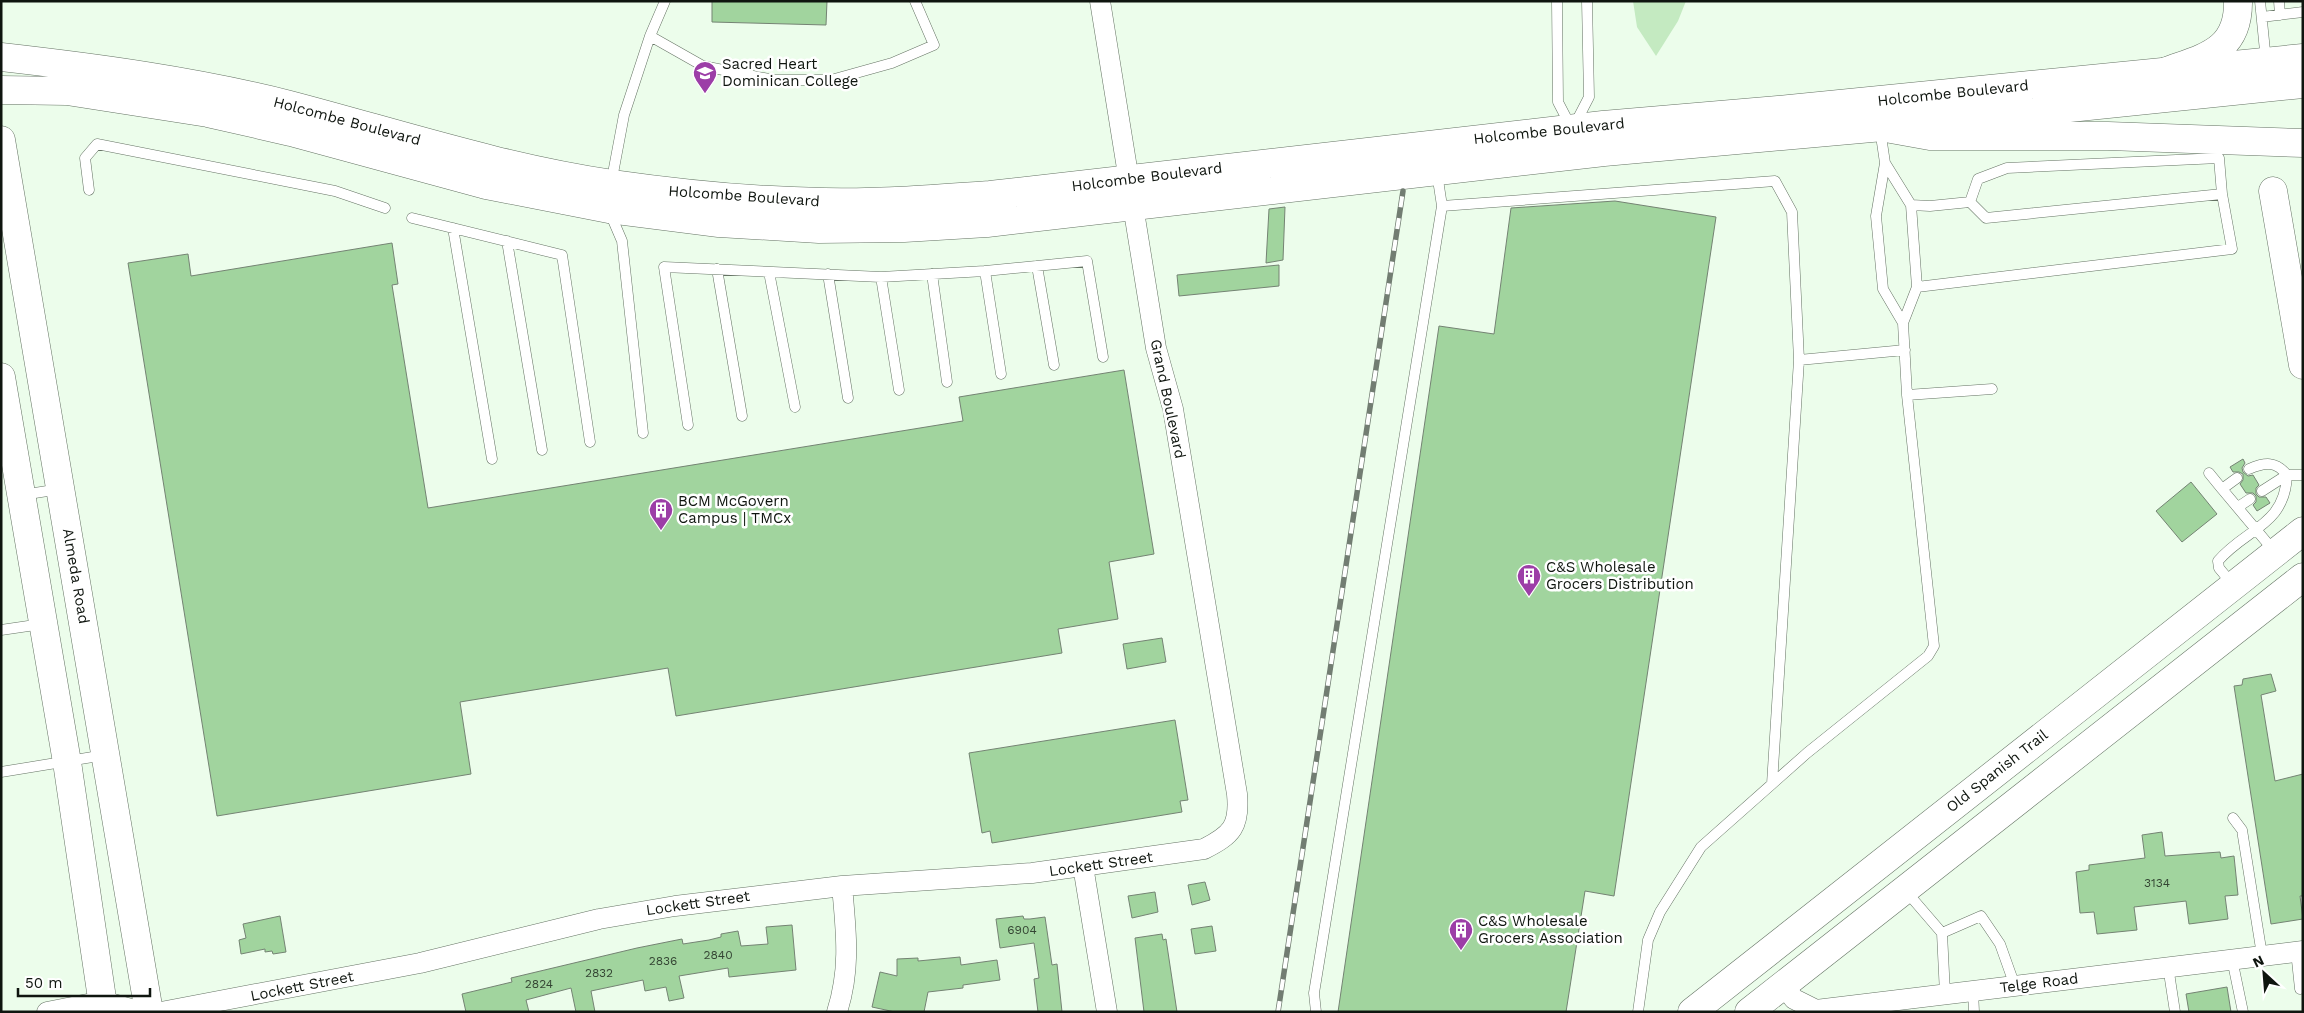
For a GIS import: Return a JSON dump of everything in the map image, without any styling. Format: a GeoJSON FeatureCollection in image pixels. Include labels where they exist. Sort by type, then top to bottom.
{"type":"FeatureCollection","features":[{"type":"Feature","properties":{"kind":"main road"},"geometry":{"type":"LineString","coordinates":[[2166,72],[2217,52],[2231,35],[2239,17],[2238,1]]}},
{"type":"Feature","properties":{"kind":"main road","name":"Holcombe Boulevard"},"geometry":{"type":"LineString","coordinates":[[1,57],[128,73],[213,88],[297,107],[501,162],[610,196],[719,223],[819,229],[904,228],[987,223],[1437,172],[1573,142],[1901,117],[2166,72],[2303,58]]}},
{"type":"Feature","properties":{"kind":"main road","name":"Holcombe Boulevard"},"geometry":{"type":"LineString","coordinates":[[1,90],[67,91],[208,113],[291,132],[486,185],[610,196],[824,202],[907,201],[990,195],[1129,179],[2303,84]]}},
{"type":"Feature","properties":{"kind":"main road"},"geometry":{"type":"LineString","coordinates":[[1901,117],[1930,136],[2108,136],[2303,143]]}},
{"type":"Feature","properties":{"kind":"main road","name":"Almeda Road"},"geometry":{"type":"LineString","coordinates":[[1,140],[149,1012]]}},
{"type":"Feature","properties":{"kind":"main road"},"geometry":{"type":"LineString","coordinates":[[2273,191],[2303,365]]}},
{"type":"Feature","properties":{"kind":"main road"},"geometry":{"type":"LineString","coordinates":[[1,377],[67,762],[103,1006]]}},
{"type":"Feature","properties":{"kind":"main road","name":"Old Spanish Trail"},"geometry":{"type":"LineString","coordinates":[[1692,1012],[2303,531]]}},
{"type":"Feature","properties":{"kind":"main road"},"geometry":{"type":"LineString","coordinates":[[1728,983],[1750,1011],[2303,577]]}},
{"type":"Feature","properties":{"kind":"main road"},"geometry":{"type":"LineString","coordinates":[[2107,685],[2129,712]]}},
{"type":"Feature","properties":{"kind":"main road"},"geometry":{"type":"LineString","coordinates":[[1887,858],[1907,888]]}},
{"type":"Feature","properties":{"kind":"street","name":"Grand Boulevard"},"geometry":{"type":"LineString","coordinates":[[1100,1],[1156,348],[1174,409],[1236,784],[1239,813],[1234,826]]}},
{"type":"Feature","properties":{"kind":"street","name":"Lockett Street"},"geometry":{"type":"LineString","coordinates":[[161,1012],[420,964],[599,919],[750,896],[842,886],[1032,874],[1204,849],[1223,840],[1234,826]]}},
{"type":"Feature","properties":{"kind":"street"},"geometry":{"type":"LineString","coordinates":[[1083,866],[1106,1012]]}},
{"type":"Feature","properties":{"kind":"street"},"geometry":{"type":"LineString","coordinates":[[837,1012],[845,988],[847,947],[842,886]]}},
{"type":"Feature","properties":{"kind":"street","name":"Telge Road"},"geometry":{"type":"LineString","coordinates":[[1783,985],[1794,999],[1816,1011],[1972,990],[2300,951]]}},
{"type":"Feature","properties":{"kind":"street"},"geometry":{"type":"LineString","coordinates":[[47,1012],[103,1006],[142,1012]]}},
{"type":"Feature","properties":{"kind":"lane"},"geometry":{"type":"LineString","coordinates":[[643,433],[622,241],[610,196],[624,115],[650,36],[665,1]]}},
{"type":"Feature","properties":{"kind":"lane"},"geometry":{"type":"LineString","coordinates":[[650,36],[703,66],[774,80],[831,80],[892,63],[934,45],[915,1]]}},
{"type":"Feature","properties":{"kind":"lane"},"geometry":{"type":"LineString","coordinates":[[1556,1],[1558,102],[1573,142]]}},
{"type":"Feature","properties":{"kind":"lane"},"geometry":{"type":"LineString","coordinates":[[1573,142],[1588,97],[1587,1]]}},
{"type":"Feature","properties":{"kind":"lane"},"geometry":{"type":"LineString","coordinates":[[2260,1],[2266,62]]}},
{"type":"Feature","properties":{"kind":"lane"},"geometry":{"type":"LineString","coordinates":[[2278,1],[2280,15]]}},
{"type":"Feature","properties":{"kind":"lane"},"geometry":{"type":"LineString","coordinates":[[2262,17],[2303,12]]}},
{"type":"Feature","properties":{"kind":"lane"},"geometry":{"type":"LineString","coordinates":[[1901,117],[1884,163],[1876,216],[1883,288],[1904,323]]}},
{"type":"Feature","properties":{"kind":"lane"},"geometry":{"type":"LineString","coordinates":[[89,190],[85,158],[97,144],[335,191],[386,208]]}},
{"type":"Feature","properties":{"kind":"lane"},"geometry":{"type":"LineString","coordinates":[[1917,287],[2232,249],[2222,194],[2219,158],[2007,168],[1978,178],[1970,202]]}},
{"type":"Feature","properties":{"kind":"lane"},"geometry":{"type":"LineString","coordinates":[[1637,1011],[1648,940],[1660,912],[1701,847],[1815,746],[1928,656],[1934,646],[1907,395],[1904,323],[1917,287],[1911,205],[1884,163]]}},
{"type":"Feature","properties":{"kind":"lane"},"geometry":{"type":"LineString","coordinates":[[1316,1012],[1314,993],[1442,206],[1437,172]]}},
{"type":"Feature","properties":{"kind":"lane"},"geometry":{"type":"LineString","coordinates":[[1442,206],[1775,181],[1792,212],[1799,360],[1772,784]]}},
{"type":"Feature","properties":{"kind":"lane"},"geometry":{"type":"LineString","coordinates":[[1970,202],[1986,218],[2222,194]]}},
{"type":"Feature","properties":{"kind":"lane"},"geometry":{"type":"LineString","coordinates":[[1911,205],[1930,206],[1970,202]]}},
{"type":"Feature","properties":{"kind":"lane"},"geometry":{"type":"LineString","coordinates":[[412,218],[562,255],[590,442]]}},
{"type":"Feature","properties":{"kind":"lane"},"geometry":{"type":"LineString","coordinates":[[453,228],[492,459]]}},
{"type":"Feature","properties":{"kind":"lane"},"geometry":{"type":"LineString","coordinates":[[507,241],[542,450]]}},
{"type":"Feature","properties":{"kind":"lane"},"geometry":{"type":"LineString","coordinates":[[688,425],[664,268],[881,277],[985,271],[1087,261],[1102,357]]}},
{"type":"Feature","properties":{"kind":"lane"},"geometry":{"type":"LineString","coordinates":[[1036,266],[1054,365]]}},
{"type":"Feature","properties":{"kind":"lane"},"geometry":{"type":"LineString","coordinates":[[717,269],[742,416]]}},
{"type":"Feature","properties":{"kind":"lane"},"geometry":{"type":"LineString","coordinates":[[985,271],[1001,374]]}},
{"type":"Feature","properties":{"kind":"lane"},"geometry":{"type":"LineString","coordinates":[[769,272],[796,407]]}},
{"type":"Feature","properties":{"kind":"lane"},"geometry":{"type":"LineString","coordinates":[[828,274],[848,398]]}},
{"type":"Feature","properties":{"kind":"lane"},"geometry":{"type":"LineString","coordinates":[[932,274],[947,382]]}},
{"type":"Feature","properties":{"kind":"lane"},"geometry":{"type":"LineString","coordinates":[[881,277],[899,390]]}},
{"type":"Feature","properties":{"kind":"lane"},"geometry":{"type":"LineString","coordinates":[[1799,360],[1905,350]]}},
{"type":"Feature","properties":{"kind":"lane"},"geometry":{"type":"LineString","coordinates":[[1907,395],[1992,390]]}},
{"type":"Feature","properties":{"kind":"lane"},"geometry":{"type":"LineString","coordinates":[[2233,585],[2219,568],[2218,560],[2276,512],[2283,501],[2286,491],[2287,475],[2280,467],[2271,463],[2249,469]]}},
{"type":"Feature","properties":{"kind":"lane"},"geometry":{"type":"LineString","coordinates":[[2209,473],[2275,552]]}},
{"type":"Feature","properties":{"kind":"lane"},"geometry":{"type":"LineString","coordinates":[[2262,490],[2287,475],[2303,475]]}},
{"type":"Feature","properties":{"kind":"lane"},"geometry":{"type":"LineString","coordinates":[[2222,488],[2236,478]]}},
{"type":"Feature","properties":{"kind":"lane"},"geometry":{"type":"LineString","coordinates":[[21,495],[61,489]]}},
{"type":"Feature","properties":{"kind":"lane"},"geometry":{"type":"LineString","coordinates":[[2238,507],[2250,499]]}},
{"type":"Feature","properties":{"kind":"lane"},"geometry":{"type":"LineString","coordinates":[[1,630],[43,624]]}},
{"type":"Feature","properties":{"kind":"lane"},"geometry":{"type":"LineString","coordinates":[[1,772],[106,755]]}},
{"type":"Feature","properties":{"kind":"lane"},"geometry":{"type":"LineString","coordinates":[[2233,818],[2242,830],[2262,956]]}},
{"type":"Feature","properties":{"kind":"lane"},"geometry":{"type":"LineString","coordinates":[[1907,888],[1942,933],[1945,994]]}},
{"type":"Feature","properties":{"kind":"lane"},"geometry":{"type":"LineString","coordinates":[[1942,933],[1981,916],[2000,944],[2015,986]]}},
{"type":"Feature","properties":{"kind":"lane"},"geometry":{"type":"LineString","coordinates":[[2300,951],[2300,989]]}},
{"type":"Feature","properties":{"kind":"lane"},"geometry":{"type":"LineString","coordinates":[[2232,959],[2243,1012]]}},
{"type":"Feature","properties":{"kind":"lane"},"geometry":{"type":"LineString","coordinates":[[2168,966],[2175,1012]]}},
{"type":"Feature","properties":{"kind":"lane"},"geometry":{"type":"LineString","coordinates":[[1972,990],[1974,1012]]}},
{"type":"Feature","properties":{"kind":"green space"},"geometry":{"type":"Polygon","coordinates":[[[1633,1],[1686,1],[1678,21],[1656,56],[1637,27],[1633,1]]]}},
{"type":"Feature","properties":{"kind":"building"},"geometry":{"type":"Polygon","coordinates":[[[712,1],[827,1],[826,25],[712,22],[712,1]]]}},
{"type":"Feature","properties":{"kind":"building","name":"C&S Wholesale Grocers Distribution"},"geometry":{"type":"Polygon","coordinates":[[[1615,201],[1716,217],[1614,896],[1585,891],[1566,1012],[1338,1012],[1439,326],[1494,334],[1511,208],[1615,201]]]}},
{"type":"Feature","properties":{"kind":"building"},"geometry":{"type":"Polygon","coordinates":[[[1285,207],[1283,260],[1266,263],[1269,209],[1285,207]]]}},
{"type":"Feature","properties":{"kind":"building","name":"BCM McGovern Campus | TMCx"},"geometry":{"type":"Polygon","coordinates":[[[392,243],[398,284],[392,285],[428,508],[963,421],[959,397],[1124,370],[1154,554],[1109,562],[1118,619],[1058,629],[1062,653],[676,716],[668,668],[460,702],[471,774],[217,816],[128,263],[188,254],[191,276],[392,243]]]}},
{"type":"Feature","properties":{"kind":"building"},"geometry":{"type":"Polygon","coordinates":[[[1279,265],[1279,286],[1179,296],[1177,275],[1279,265]]]}},
{"type":"Feature","properties":{"kind":"building"},"geometry":{"type":"Polygon","coordinates":[[[2243,459],[2245,463],[2242,468],[2243,472],[2248,476],[2253,475],[2259,485],[2256,488],[2256,494],[2259,497],[2266,497],[2270,503],[2257,511],[2253,505],[2256,502],[2256,496],[2253,493],[2246,493],[2240,484],[2243,480],[2243,474],[2233,472],[2230,467],[2243,459]]]}},
{"type":"Feature","properties":{"kind":"building"},"geometry":{"type":"Polygon","coordinates":[[[2191,482],[2217,514],[2182,542],[2156,511],[2191,482]]]}},
{"type":"Feature","properties":{"kind":"building"},"geometry":{"type":"Polygon","coordinates":[[[1162,638],[1166,662],[1127,669],[1123,644],[1162,638]]]}},
{"type":"Feature","properties":{"kind":"building"},"geometry":{"type":"Polygon","coordinates":[[[2271,674],[2276,691],[2261,695],[2275,781],[2303,774],[2303,896],[2300,896],[2303,919],[2271,924],[2234,686],[2242,685],[2243,679],[2271,674]]]}},
{"type":"Feature","properties":{"kind":"building"},"geometry":{"type":"Polygon","coordinates":[[[1175,720],[1188,800],[1180,801],[1182,812],[992,843],[990,831],[982,833],[969,753],[1175,720]]]}},
{"type":"Feature","properties":{"kind":"building"},"geometry":{"type":"Polygon","coordinates":[[[2162,832],[2165,856],[2220,852],[2221,858],[2234,856],[2238,895],[2225,896],[2228,919],[2189,924],[2186,901],[2134,907],[2137,930],[2097,934],[2094,912],[2080,913],[2076,872],[2089,870],[2089,865],[2145,858],[2142,835],[2162,832]]]}},
{"type":"Feature","properties":{"kind":"building"},"geometry":{"type":"Polygon","coordinates":[[[1205,882],[1210,900],[1192,905],[1188,885],[1205,882]]]}},
{"type":"Feature","properties":{"kind":"building"},"geometry":{"type":"Polygon","coordinates":[[[1155,892],[1158,912],[1132,918],[1128,896],[1155,892]]]}},
{"type":"Feature","properties":{"kind":"building"},"geometry":{"type":"Polygon","coordinates":[[[280,916],[286,952],[273,954],[272,951],[265,952],[265,949],[241,954],[239,940],[246,938],[243,924],[280,916]]]}},
{"type":"Feature","properties":{"kind":"building"},"geometry":{"type":"Polygon","coordinates":[[[1023,916],[1024,919],[1045,917],[1052,965],[1057,964],[1062,1012],[1038,1012],[1034,979],[1039,978],[1034,943],[1000,948],[996,919],[1023,916]]]}},
{"type":"Feature","properties":{"kind":"building"},"geometry":{"type":"Polygon","coordinates":[[[792,925],[796,970],[729,977],[728,968],[679,976],[684,998],[669,1001],[666,987],[645,991],[643,980],[591,991],[595,1012],[576,1012],[571,988],[526,1000],[529,1012],[466,1012],[462,994],[512,982],[511,978],[637,948],[682,939],[683,944],[709,940],[721,937],[721,934],[738,931],[741,946],[768,944],[766,927],[792,925]]]}},
{"type":"Feature","properties":{"kind":"building"},"geometry":{"type":"Polygon","coordinates":[[[1212,926],[1216,951],[1195,954],[1191,929],[1212,926]]]}},
{"type":"Feature","properties":{"kind":"building"},"geometry":{"type":"Polygon","coordinates":[[[1162,934],[1163,940],[1166,939],[1177,1012],[1144,1012],[1135,938],[1162,934]]]}},
{"type":"Feature","properties":{"kind":"building"},"geometry":{"type":"Polygon","coordinates":[[[960,957],[961,965],[997,960],[1000,980],[963,985],[963,988],[928,992],[924,1012],[895,1012],[872,1007],[880,972],[897,976],[897,959],[918,958],[918,961],[960,957]]]}},
{"type":"Feature","properties":{"kind":"building"},"geometry":{"type":"Polygon","coordinates":[[[2227,987],[2231,1012],[2189,1012],[2186,994],[2227,987]]]}},
{"type":"Feature","properties":{"kind":"railway"},"geometry":{"type":"LineString","coordinates":[[1278,1012],[1403,191]]}},
{"type":"Feature","properties":{"kind":"place","name":"Sacred Heart Dominican College"},"geometry":{"type":"Point","coordinates":[705,94]}},
{"type":"Feature","properties":{"kind":"place","name":"BCM McGovern Campus | TMCx"},"geometry":{"type":"Point","coordinates":[661,531]}},
{"type":"Feature","properties":{"kind":"place","name":"C&S Wholesale Grocers Distribution"},"geometry":{"type":"Point","coordinates":[1529,597]}},
{"type":"Feature","properties":{"kind":"place","name":"C&S Wholesale Grocers Association"},"geometry":{"type":"Point","coordinates":[1461,951]}}]}
